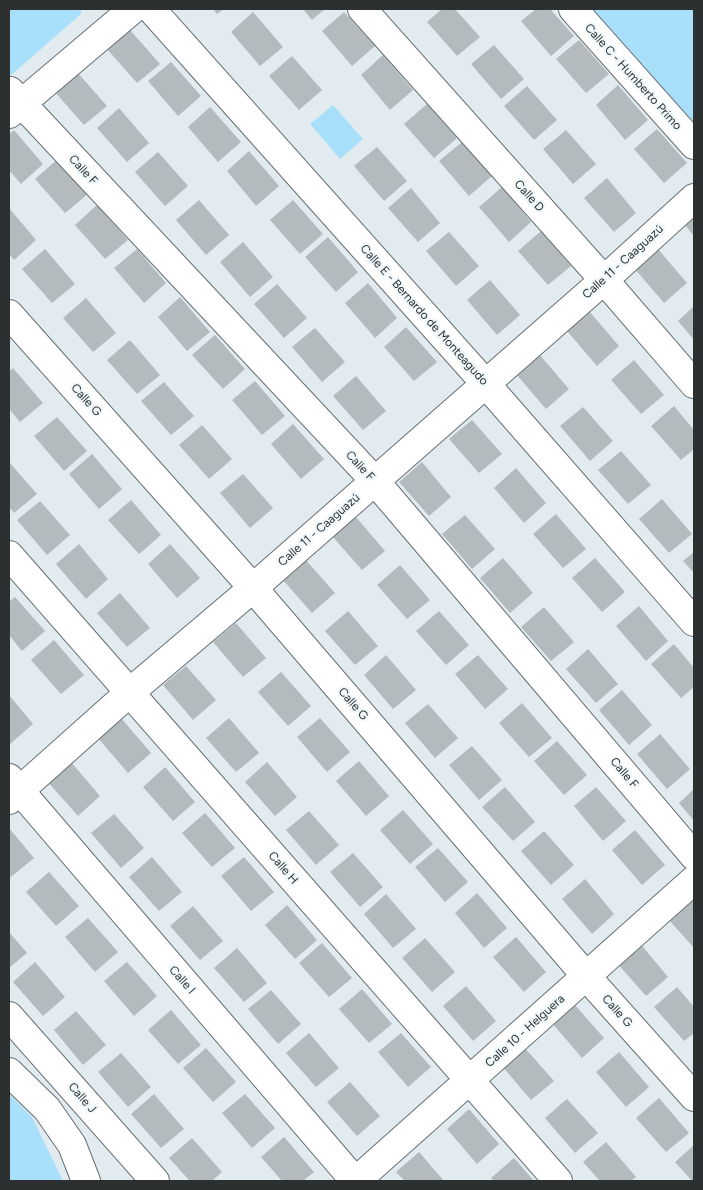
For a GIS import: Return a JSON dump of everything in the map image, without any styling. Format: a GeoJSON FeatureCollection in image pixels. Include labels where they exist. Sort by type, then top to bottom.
{"type":"FeatureCollection","features":[{"type":"Feature","properties":{"kind":"street"},"geometry":{"type":"LineString","coordinates":[[12,100],[107,9]]}},
{"type":"Feature","properties":{"kind":"street"},"geometry":{"type":"LineString","coordinates":[[12,100],[133,9]]}},
{"type":"Feature","properties":{"kind":"street","name":"Calle E - Bernardo de Monteagudo"},"geometry":{"type":"LineString","coordinates":[[151,9],[485,383],[694,622]]}},
{"type":"Feature","properties":{"kind":"street","name":"Calle D"},"geometry":{"type":"LineString","coordinates":[[362,9],[604,280],[694,384]]}},
{"type":"Feature","properties":{"kind":"street","name":"Calle C - Humberto Primo"},"geometry":{"type":"LineString","coordinates":[[573,9],[694,145]]}},
{"type":"Feature","properties":{"kind":"street","name":"Calle F"},"geometry":{"type":"LineString","coordinates":[[12,100],[374,480],[694,856]]}},
{"type":"Feature","properties":{"kind":"street","name":"Calle 11 - Caaguazú"},"geometry":{"type":"LineString","coordinates":[[12,790],[253,588],[604,280],[694,198]]}},
{"type":"Feature","properties":{"kind":"street","name":"Calle G"},"geometry":{"type":"LineString","coordinates":[[9,314],[253,588],[586,976],[694,1097]]}},
{"type":"Feature","properties":{"kind":"street","name":"Calle H"},"geometry":{"type":"LineString","coordinates":[[9,555],[558,1181]]}},
{"type":"Feature","properties":{"kind":"street","name":"Calle I"},"geometry":{"type":"LineString","coordinates":[[12,790],[355,1181]]}},
{"type":"Feature","properties":{"kind":"street","name":"Calle 10 - Helguera"},"geometry":{"type":"LineString","coordinates":[[355,1181],[470,1082],[694,880]]}},
{"type":"Feature","properties":{"kind":"street","name":"Calle J"},"geometry":{"type":"LineString","coordinates":[[9,1016],[155,1181]]}},
{"type":"Feature","properties":{"kind":"street"},"geometry":{"type":"LineString","coordinates":[[9,1072],[47,1109],[72,1145],[86,1181]]}},
{"type":"Feature","properties":{"kind":"shaded area"},"geometry":{"type":"Polygon","coordinates":[[[9,9],[81,9],[81,14],[9,77],[9,9]]]}},
{"type":"Feature","properties":{"kind":"shaded area"},"geometry":{"type":"Polygon","coordinates":[[[573,9],[694,9],[694,145],[573,9]]]}},
{"type":"Feature","properties":{"kind":"shaded area"},"geometry":{"type":"Polygon","coordinates":[[[333,105],[363,139],[340,159],[310,124],[333,105]]]}},
{"type":"Feature","properties":{"kind":"shaded area"},"geometry":{"type":"Polygon","coordinates":[[[9,1094],[32,1117],[63,1181],[9,1181],[9,1094]]]}},
{"type":"Feature","properties":{"kind":"building"},"geometry":{"type":"Polygon","coordinates":[[[213,9],[224,9],[217,14],[213,9]]]}},
{"type":"Feature","properties":{"kind":"building"},"geometry":{"type":"Polygon","coordinates":[[[303,9],[325,9],[312,20],[303,9]]]}},
{"type":"Feature","properties":{"kind":"building"},"geometry":{"type":"Polygon","coordinates":[[[442,9],[455,9],[480,37],[457,56],[427,22],[442,9]]]}},
{"type":"Feature","properties":{"kind":"building"},"geometry":{"type":"Polygon","coordinates":[[[536,9],[550,9],[574,36],[551,56],[521,21],[536,9]]]}},
{"type":"Feature","properties":{"kind":"building"},"geometry":{"type":"Polygon","coordinates":[[[253,12],[283,47],[260,66],[231,32],[253,12]]]}},
{"type":"Feature","properties":{"kind":"building"},"geometry":{"type":"Polygon","coordinates":[[[344,12],[375,46],[352,66],[322,31],[344,12]]]}},
{"type":"Feature","properties":{"kind":"building"},"geometry":{"type":"Polygon","coordinates":[[[130,30],[160,64],[137,83],[107,49],[130,30]]]}},
{"type":"Feature","properties":{"kind":"building"},"geometry":{"type":"Polygon","coordinates":[[[579,40],[609,74],[586,93],[556,59],[579,40]]]}},
{"type":"Feature","properties":{"kind":"building"},"geometry":{"type":"Polygon","coordinates":[[[494,45],[524,79],[501,99],[471,64],[494,45]]]}},
{"type":"Feature","properties":{"kind":"building"},"geometry":{"type":"Polygon","coordinates":[[[383,55],[413,90],[390,110],[361,75],[383,55]]]}},
{"type":"Feature","properties":{"kind":"building"},"geometry":{"type":"Polygon","coordinates":[[[292,56],[322,90],[299,110],[269,76],[292,56]]]}},
{"type":"Feature","properties":{"kind":"building"},"geometry":{"type":"Polygon","coordinates":[[[171,62],[201,96],[178,116],[148,81],[171,62]]]}},
{"type":"Feature","properties":{"kind":"building"},"geometry":{"type":"Polygon","coordinates":[[[77,72],[107,106],[84,125],[54,91],[77,72]]]}},
{"type":"Feature","properties":{"kind":"building"},"geometry":{"type":"Polygon","coordinates":[[[618,85],[648,120],[625,140],[596,105],[618,85]]]}},
{"type":"Feature","properties":{"kind":"building"},"geometry":{"type":"Polygon","coordinates":[[[527,86],[557,120],[534,140],[504,106],[527,86]]]}},
{"type":"Feature","properties":{"kind":"building"},"geometry":{"type":"Polygon","coordinates":[[[427,104],[457,138],[434,158],[404,124],[427,104]]]}},
{"type":"Feature","properties":{"kind":"building"},"geometry":{"type":"Polygon","coordinates":[[[210,107],[241,142],[218,162],[188,127],[210,107]]]}},
{"type":"Feature","properties":{"kind":"building"},"geometry":{"type":"Polygon","coordinates":[[[119,108],[149,143],[127,162],[97,128],[119,108]]]}},
{"type":"Feature","properties":{"kind":"building"},"geometry":{"type":"Polygon","coordinates":[[[657,129],[687,163],[664,183],[634,149],[657,129]]]}},
{"type":"Feature","properties":{"kind":"building"},"geometry":{"type":"Polygon","coordinates":[[[14,130],[43,164],[21,184],[9,170],[9,134],[14,130]]]}},
{"type":"Feature","properties":{"kind":"building"},"geometry":{"type":"Polygon","coordinates":[[[566,130],[596,164],[573,184],[543,149],[566,130]]]}},
{"type":"Feature","properties":{"kind":"building"},"geometry":{"type":"Polygon","coordinates":[[[462,142],[492,176],[469,196],[439,161],[462,142]]]}},
{"type":"Feature","properties":{"kind":"building"},"geometry":{"type":"Polygon","coordinates":[[[377,147],[407,181],[384,201],[354,166],[377,147]]]}},
{"type":"Feature","properties":{"kind":"building"},"geometry":{"type":"Polygon","coordinates":[[[249,151],[279,186],[256,206],[227,171],[249,151]]]}},
{"type":"Feature","properties":{"kind":"building"},"geometry":{"type":"Polygon","coordinates":[[[158,152],[188,186],[165,206],[135,172],[158,152]]]}},
{"type":"Feature","properties":{"kind":"building"},"geometry":{"type":"Polygon","coordinates":[[[58,159],[88,194],[65,213],[35,179],[58,159]]]}},
{"type":"Feature","properties":{"kind":"building"},"geometry":{"type":"Polygon","coordinates":[[[607,178],[636,213],[614,232],[584,198],[607,178]]]}},
{"type":"Feature","properties":{"kind":"building"},"geometry":{"type":"Polygon","coordinates":[[[502,187],[531,222],[509,242],[479,207],[502,187]]]}},
{"type":"Feature","properties":{"kind":"building"},"geometry":{"type":"Polygon","coordinates":[[[411,188],[440,223],[418,242],[388,208],[411,188]]]}},
{"type":"Feature","properties":{"kind":"building"},"geometry":{"type":"Polygon","coordinates":[[[199,200],[229,235],[206,255],[176,220],[199,200]]]}},
{"type":"Feature","properties":{"kind":"building"},"geometry":{"type":"Polygon","coordinates":[[[293,200],[323,234],[300,254],[270,220],[293,200]]]}},
{"type":"Feature","properties":{"kind":"building"},"geometry":{"type":"Polygon","coordinates":[[[97,205],[128,240],[105,259],[75,225],[97,205]]]}},
{"type":"Feature","properties":{"kind":"building"},"geometry":{"type":"Polygon","coordinates":[[[9,208],[36,240],[14,260],[9,254],[9,208]]]}},
{"type":"Feature","properties":{"kind":"building"},"geometry":{"type":"Polygon","coordinates":[[[694,217],[694,236],[685,225],[694,217]]]}},
{"type":"Feature","properties":{"kind":"building"},"geometry":{"type":"Polygon","coordinates":[[[541,231],[571,266],[548,285],[518,251],[541,231]]]}},
{"type":"Feature","properties":{"kind":"building"},"geometry":{"type":"Polygon","coordinates":[[[449,232],[479,266],[456,286],[426,251],[449,232]]]}},
{"type":"Feature","properties":{"kind":"building"},"geometry":{"type":"Polygon","coordinates":[[[328,237],[358,272],[336,292],[305,257],[328,237]]]}},
{"type":"Feature","properties":{"kind":"building"},"geometry":{"type":"Polygon","coordinates":[[[243,242],[273,277],[250,297],[220,262],[243,242]]]}},
{"type":"Feature","properties":{"kind":"building"},"geometry":{"type":"Polygon","coordinates":[[[657,248],[687,283],[664,303],[634,268],[657,248]]]}},
{"type":"Feature","properties":{"kind":"building"},"geometry":{"type":"Polygon","coordinates":[[[45,249],[75,284],[52,303],[22,269],[45,249]]]}},
{"type":"Feature","properties":{"kind":"building"},"geometry":{"type":"Polygon","coordinates":[[[137,249],[166,283],[144,303],[114,268],[137,249]]]}},
{"type":"Feature","properties":{"kind":"building"},"geometry":{"type":"Polygon","coordinates":[[[490,280],[520,315],[497,335],[467,300],[490,280]]]}},
{"type":"Feature","properties":{"kind":"building"},"geometry":{"type":"Polygon","coordinates":[[[368,283],[397,318],[375,338],[345,303],[368,283]]]}},
{"type":"Feature","properties":{"kind":"building"},"geometry":{"type":"Polygon","coordinates":[[[277,284],[307,318],[284,338],[254,304],[277,284]]]}},
{"type":"Feature","properties":{"kind":"building"},"geometry":{"type":"Polygon","coordinates":[[[180,297],[210,332],[187,351],[158,317],[180,297]]]}},
{"type":"Feature","properties":{"kind":"building"},"geometry":{"type":"Polygon","coordinates":[[[86,298],[116,333],[93,352],[63,318],[86,298]]]}},
{"type":"Feature","properties":{"kind":"building"},"geometry":{"type":"Polygon","coordinates":[[[694,306],[694,340],[678,321],[694,306]]]}},
{"type":"Feature","properties":{"kind":"building"},"geometry":{"type":"Polygon","coordinates":[[[589,311],[619,346],[597,366],[567,331],[589,311]]]}},
{"type":"Feature","properties":{"kind":"building"},"geometry":{"type":"Polygon","coordinates":[[[406,327],[437,362],[414,381],[384,347],[406,327]]]}},
{"type":"Feature","properties":{"kind":"building"},"geometry":{"type":"Polygon","coordinates":[[[315,328],[345,362],[322,382],[292,347],[315,328]]]}},
{"type":"Feature","properties":{"kind":"building"},"geometry":{"type":"Polygon","coordinates":[[[215,335],[245,369],[223,389],[192,355],[215,335]]]}},
{"type":"Feature","properties":{"kind":"building"},"geometry":{"type":"Polygon","coordinates":[[[130,340],[160,375],[137,394],[107,360],[130,340]]]}},
{"type":"Feature","properties":{"kind":"building"},"geometry":{"type":"Polygon","coordinates":[[[539,354],[569,389],[546,409],[516,374],[539,354]]]}},
{"type":"Feature","properties":{"kind":"building"},"geometry":{"type":"Polygon","coordinates":[[[634,360],[664,395],[641,414],[611,380],[634,360]]]}},
{"type":"Feature","properties":{"kind":"building"},"geometry":{"type":"Polygon","coordinates":[[[13,368],[43,403],[20,422],[9,409],[9,372],[13,368]]]}},
{"type":"Feature","properties":{"kind":"building"},"geometry":{"type":"Polygon","coordinates":[[[356,376],[386,411],[363,430],[333,396],[356,376]]]}},
{"type":"Feature","properties":{"kind":"building"},"geometry":{"type":"Polygon","coordinates":[[[255,381],[285,416],[262,435],[232,400],[255,381]]]}},
{"type":"Feature","properties":{"kind":"building"},"geometry":{"type":"Polygon","coordinates":[[[164,382],[194,416],[171,435],[141,401],[164,382]]]}},
{"type":"Feature","properties":{"kind":"building"},"geometry":{"type":"Polygon","coordinates":[[[674,406],[694,430],[694,449],[681,460],[651,426],[674,406]]]}},
{"type":"Feature","properties":{"kind":"building"},"geometry":{"type":"Polygon","coordinates":[[[583,407],[613,441],[590,461],[560,426],[583,407]]]}},
{"type":"Feature","properties":{"kind":"building"},"geometry":{"type":"Polygon","coordinates":[[[57,417],[87,451],[64,471],[34,436],[57,417]]]}},
{"type":"Feature","properties":{"kind":"building"},"geometry":{"type":"Polygon","coordinates":[[[472,420],[502,454],[479,473],[449,439],[472,420]]]}},
{"type":"Feature","properties":{"kind":"building"},"geometry":{"type":"Polygon","coordinates":[[[293,424],[324,459],[301,479],[271,444],[293,424]]]}},
{"type":"Feature","properties":{"kind":"building"},"geometry":{"type":"Polygon","coordinates":[[[202,425],[232,459],[209,479],[179,445],[202,425]]]}},
{"type":"Feature","properties":{"kind":"building"},"geometry":{"type":"Polygon","coordinates":[[[621,451],[651,485],[628,504],[598,470],[621,451]]]}},
{"type":"Feature","properties":{"kind":"building"},"geometry":{"type":"Polygon","coordinates":[[[92,454],[122,489],[99,509],[69,474],[92,454]]]}},
{"type":"Feature","properties":{"kind":"building"},"geometry":{"type":"Polygon","coordinates":[[[9,462],[37,494],[14,513],[9,507],[9,462]]]}},
{"type":"Feature","properties":{"kind":"building"},"geometry":{"type":"Polygon","coordinates":[[[422,462],[451,497],[429,516],[399,482],[422,462]]]}},
{"type":"Feature","properties":{"kind":"building"},"geometry":{"type":"Polygon","coordinates":[[[516,468],[546,503],[524,523],[494,488],[516,468]]]}},
{"type":"Feature","properties":{"kind":"building"},"geometry":{"type":"Polygon","coordinates":[[[243,474],[273,508],[250,528],[220,493],[243,474]]]}},
{"type":"Feature","properties":{"kind":"building"},"geometry":{"type":"Polygon","coordinates":[[[662,499],[692,534],[669,553],[639,519],[662,499]]]}},
{"type":"Feature","properties":{"kind":"building"},"geometry":{"type":"Polygon","coordinates":[[[131,500],[161,535],[139,554],[108,520],[131,500]]]}},
{"type":"Feature","properties":{"kind":"building"},"geometry":{"type":"Polygon","coordinates":[[[40,501],[70,535],[47,555],[17,520],[40,501]]]}},
{"type":"Feature","properties":{"kind":"building"},"geometry":{"type":"Polygon","coordinates":[[[556,514],[586,549],[563,568],[533,534],[556,514]]]}},
{"type":"Feature","properties":{"kind":"building"},"geometry":{"type":"Polygon","coordinates":[[[465,515],[495,549],[472,569],[442,534],[465,515]]]}},
{"type":"Feature","properties":{"kind":"building"},"geometry":{"type":"Polygon","coordinates":[[[355,516],[385,551],[362,570],[332,536],[355,516]]]}},
{"type":"Feature","properties":{"kind":"building"},"geometry":{"type":"Polygon","coordinates":[[[79,544],[108,579],[86,599],[56,564],[79,544]]]}},
{"type":"Feature","properties":{"kind":"building"},"geometry":{"type":"Polygon","coordinates":[[[170,544],[200,578],[177,598],[148,564],[170,544]]]}},
{"type":"Feature","properties":{"kind":"building"},"geometry":{"type":"Polygon","coordinates":[[[694,552],[694,573],[683,561],[694,552]]]}},
{"type":"Feature","properties":{"kind":"building"},"geometry":{"type":"Polygon","coordinates":[[[503,558],[533,593],[510,613],[480,578],[503,558]]]}},
{"type":"Feature","properties":{"kind":"building"},"geometry":{"type":"Polygon","coordinates":[[[595,558],[625,592],[602,612],[572,578],[595,558]]]}},
{"type":"Feature","properties":{"kind":"building"},"geometry":{"type":"Polygon","coordinates":[[[305,559],[335,593],[312,613],[282,579],[305,559]]]}},
{"type":"Feature","properties":{"kind":"building"},"geometry":{"type":"Polygon","coordinates":[[[400,565],[430,600],[407,619],[377,585],[400,565]]]}},
{"type":"Feature","properties":{"kind":"building"},"geometry":{"type":"Polygon","coordinates":[[[120,593],[150,628],[127,647],[97,613],[120,593]]]}},
{"type":"Feature","properties":{"kind":"building"},"geometry":{"type":"Polygon","coordinates":[[[15,597],[45,631],[22,651],[9,635],[9,602],[15,597]]]}},
{"type":"Feature","properties":{"kind":"building"},"geometry":{"type":"Polygon","coordinates":[[[639,606],[668,641],[646,661],[616,626],[639,606]]]}},
{"type":"Feature","properties":{"kind":"building"},"geometry":{"type":"Polygon","coordinates":[[[544,607],[574,642],[551,661],[521,627],[544,607]]]}},
{"type":"Feature","properties":{"kind":"building"},"geometry":{"type":"Polygon","coordinates":[[[348,611],[378,646],[355,665],[325,631],[348,611]]]}},
{"type":"Feature","properties":{"kind":"building"},"geometry":{"type":"Polygon","coordinates":[[[439,611],[469,645],[446,665],[416,631],[439,611]]]}},
{"type":"Feature","properties":{"kind":"building"},"geometry":{"type":"Polygon","coordinates":[[[236,623],[266,658],[243,677],[213,642],[236,623]]]}},
{"type":"Feature","properties":{"kind":"building"},"geometry":{"type":"Polygon","coordinates":[[[54,640],[84,675],[61,694],[31,660],[54,640]]]}},
{"type":"Feature","properties":{"kind":"building"},"geometry":{"type":"Polygon","coordinates":[[[674,644],[694,668],[694,687],[681,698],[651,664],[674,644]]]}},
{"type":"Feature","properties":{"kind":"building"},"geometry":{"type":"Polygon","coordinates":[[[588,649],[618,684],[596,703],[566,669],[588,649]]]}},
{"type":"Feature","properties":{"kind":"building"},"geometry":{"type":"Polygon","coordinates":[[[386,655],[416,690],[393,709],[364,675],[386,655]]]}},
{"type":"Feature","properties":{"kind":"building"},"geometry":{"type":"Polygon","coordinates":[[[478,655],[508,689],[485,709],[455,674],[478,655]]]}},
{"type":"Feature","properties":{"kind":"building"},"geometry":{"type":"Polygon","coordinates":[[[186,666],[216,700],[193,720],[163,685],[186,666]]]}},
{"type":"Feature","properties":{"kind":"building"},"geometry":{"type":"Polygon","coordinates":[[[281,672],[311,706],[288,726],[258,692],[281,672]]]}},
{"type":"Feature","properties":{"kind":"building"},"geometry":{"type":"Polygon","coordinates":[[[622,690],[652,725],[629,745],[599,710],[622,690]]]}},
{"type":"Feature","properties":{"kind":"building"},"geometry":{"type":"Polygon","coordinates":[[[9,695],[33,724],[10,744],[9,742],[9,695]]]}},
{"type":"Feature","properties":{"kind":"building"},"geometry":{"type":"Polygon","coordinates":[[[522,703],[552,738],[529,757],[499,723],[522,703]]]}},
{"type":"Feature","properties":{"kind":"building"},"geometry":{"type":"Polygon","coordinates":[[[428,704],[458,738],[435,758],[405,723],[428,704]]]}},
{"type":"Feature","properties":{"kind":"building"},"geometry":{"type":"Polygon","coordinates":[[[121,718],[151,753],[128,773],[98,738],[121,718]]]}},
{"type":"Feature","properties":{"kind":"building"},"geometry":{"type":"Polygon","coordinates":[[[229,718],[259,753],[236,772],[206,738],[229,718]]]}},
{"type":"Feature","properties":{"kind":"building"},"geometry":{"type":"Polygon","coordinates":[[[320,718],[350,752],[327,772],[297,737],[320,718]]]}},
{"type":"Feature","properties":{"kind":"building"},"geometry":{"type":"Polygon","coordinates":[[[660,734],[690,769],[667,789],[637,754],[660,734]]]}},
{"type":"Feature","properties":{"kind":"building"},"geometry":{"type":"Polygon","coordinates":[[[557,741],[587,775],[564,795],[534,761],[557,741]]]}},
{"type":"Feature","properties":{"kind":"building"},"geometry":{"type":"Polygon","coordinates":[[[472,746],[502,780],[479,800],[449,765],[472,746]]]}},
{"type":"Feature","properties":{"kind":"building"},"geometry":{"type":"Polygon","coordinates":[[[70,761],[100,796],[78,816],[47,781],[70,761]]]}},
{"type":"Feature","properties":{"kind":"building"},"geometry":{"type":"Polygon","coordinates":[[[359,761],[389,796],[366,816],[336,781],[359,761]]]}},
{"type":"Feature","properties":{"kind":"building"},"geometry":{"type":"Polygon","coordinates":[[[267,762],[297,797],[275,816],[245,782],[267,762]]]}},
{"type":"Feature","properties":{"kind":"building"},"geometry":{"type":"Polygon","coordinates":[[[165,767],[195,802],[173,821],[143,787],[165,767]]]}},
{"type":"Feature","properties":{"kind":"building"},"geometry":{"type":"Polygon","coordinates":[[[505,787],[535,822],[513,841],[482,807],[505,787]]]}},
{"type":"Feature","properties":{"kind":"building"},"geometry":{"type":"Polygon","coordinates":[[[596,787],[626,821],[603,841],[574,806],[596,787]]]}},
{"type":"Feature","properties":{"kind":"building"},"geometry":{"type":"Polygon","coordinates":[[[694,789],[694,821],[679,803],[694,789]]]}},
{"type":"Feature","properties":{"kind":"building"},"geometry":{"type":"Polygon","coordinates":[[[403,810],[433,844],[410,864],[380,830],[403,810]]]}},
{"type":"Feature","properties":{"kind":"building"},"geometry":{"type":"Polygon","coordinates":[[[309,811],[339,845],[316,865],[286,830],[309,811]]]}},
{"type":"Feature","properties":{"kind":"building"},"geometry":{"type":"Polygon","coordinates":[[[205,813],[235,848],[212,867],[182,833],[205,813]]]}},
{"type":"Feature","properties":{"kind":"building"},"geometry":{"type":"Polygon","coordinates":[[[114,814],[144,848],[121,868],[91,833],[114,814]]]}},
{"type":"Feature","properties":{"kind":"building"},"geometry":{"type":"Polygon","coordinates":[[[9,828],[34,858],[11,877],[9,874],[9,828]]]}},
{"type":"Feature","properties":{"kind":"building"},"geometry":{"type":"Polygon","coordinates":[[[635,830],[665,865],[642,885],[612,850],[635,830]]]}},
{"type":"Feature","properties":{"kind":"building"},"geometry":{"type":"Polygon","coordinates":[[[544,831],[574,865],[551,885],[521,851],[544,831]]]}},
{"type":"Feature","properties":{"kind":"building"},"geometry":{"type":"Polygon","coordinates":[[[438,848],[468,882],[445,902],[415,867],[438,848]]]}},
{"type":"Feature","properties":{"kind":"building"},"geometry":{"type":"Polygon","coordinates":[[[353,853],[383,887],[360,907],[330,872],[353,853]]]}},
{"type":"Feature","properties":{"kind":"building"},"geometry":{"type":"Polygon","coordinates":[[[152,857],[182,892],[159,911],[129,877],[152,857]]]}},
{"type":"Feature","properties":{"kind":"building"},"geometry":{"type":"Polygon","coordinates":[[[244,857],[274,892],[251,911],[221,876],[244,857]]]}},
{"type":"Feature","properties":{"kind":"building"},"geometry":{"type":"Polygon","coordinates":[[[49,872],[79,906],[56,926],[26,892],[49,872]]]}},
{"type":"Feature","properties":{"kind":"building"},"geometry":{"type":"Polygon","coordinates":[[[585,879],[614,914],[592,934],[562,899],[585,879]]]}},
{"type":"Feature","properties":{"kind":"building"},"geometry":{"type":"Polygon","coordinates":[[[477,893],[507,928],[484,948],[455,913],[477,893]]]}},
{"type":"Feature","properties":{"kind":"building"},"geometry":{"type":"Polygon","coordinates":[[[386,894],[416,929],[393,948],[364,914],[386,894]]]}},
{"type":"Feature","properties":{"kind":"building"},"geometry":{"type":"Polygon","coordinates":[[[692,900],[694,903],[694,948],[669,920],[692,900]]]}},
{"type":"Feature","properties":{"kind":"building"},"geometry":{"type":"Polygon","coordinates":[[[287,905],[317,940],[295,959],[265,925],[287,905]]]}},
{"type":"Feature","properties":{"kind":"building"},"geometry":{"type":"Polygon","coordinates":[[[193,906],[223,941],[200,960],[170,926],[193,906]]]}},
{"type":"Feature","properties":{"kind":"building"},"geometry":{"type":"Polygon","coordinates":[[[88,918],[118,952],[95,972],[65,937],[88,918]]]}},
{"type":"Feature","properties":{"kind":"building"},"geometry":{"type":"Polygon","coordinates":[[[9,932],[27,953],[9,968],[9,932]]]}},
{"type":"Feature","properties":{"kind":"building"},"geometry":{"type":"Polygon","coordinates":[[[516,937],[546,972],[524,992],[493,957],[516,937]]]}},
{"type":"Feature","properties":{"kind":"building"},"geometry":{"type":"Polygon","coordinates":[[[425,938],[455,972],[432,992],[402,958],[425,938]]]}},
{"type":"Feature","properties":{"kind":"building"},"geometry":{"type":"Polygon","coordinates":[[[639,942],[668,977],[646,996],[616,962],[639,942]]]}},
{"type":"Feature","properties":{"kind":"building"},"geometry":{"type":"Polygon","coordinates":[[[322,943],[352,978],[329,997],[299,963],[322,943]]]}},
{"type":"Feature","properties":{"kind":"building"},"geometry":{"type":"Polygon","coordinates":[[[237,948],[267,983],[244,1002],[214,968],[237,948]]]}},
{"type":"Feature","properties":{"kind":"building"},"geometry":{"type":"Polygon","coordinates":[[[35,962],[65,997],[43,1016],[13,982],[35,962]]]}},
{"type":"Feature","properties":{"kind":"building"},"geometry":{"type":"Polygon","coordinates":[[[127,962],[157,996],[134,1016],[104,981],[127,962]]]}},
{"type":"Feature","properties":{"kind":"building"},"geometry":{"type":"Polygon","coordinates":[[[466,986],[496,1021],[473,1041],[443,1006],[466,986]]]}},
{"type":"Feature","properties":{"kind":"building"},"geometry":{"type":"Polygon","coordinates":[[[677,987],[694,1007],[694,1033],[684,1041],[654,1007],[677,987]]]}},
{"type":"Feature","properties":{"kind":"building"},"geometry":{"type":"Polygon","coordinates":[[[362,989],[392,1024],[369,1043],[339,1009],[362,989]]]}},
{"type":"Feature","properties":{"kind":"building"},"geometry":{"type":"Polygon","coordinates":[[[271,990],[301,1024],[278,1044],[248,1009],[271,990]]]}},
{"type":"Feature","properties":{"kind":"building"},"geometry":{"type":"Polygon","coordinates":[[[574,1004],[604,1038],[582,1058],[552,1023],[574,1004]]]}},
{"type":"Feature","properties":{"kind":"building"},"geometry":{"type":"Polygon","coordinates":[[[171,1010],[201,1045],[178,1064],[148,1030],[171,1010]]]}},
{"type":"Feature","properties":{"kind":"building"},"geometry":{"type":"Polygon","coordinates":[[[76,1011],[106,1045],[83,1065],[54,1030],[76,1011]]]}},
{"type":"Feature","properties":{"kind":"building"},"geometry":{"type":"Polygon","coordinates":[[[309,1033],[339,1068],[316,1087],[286,1053],[309,1033]]]}},
{"type":"Feature","properties":{"kind":"building"},"geometry":{"type":"Polygon","coordinates":[[[401,1033],[431,1067],[408,1087],[378,1052],[401,1033]]]}},
{"type":"Feature","properties":{"kind":"building"},"geometry":{"type":"Polygon","coordinates":[[[524,1047],[554,1081],[531,1100],[502,1066],[524,1047]]]}},
{"type":"Feature","properties":{"kind":"building"},"geometry":{"type":"Polygon","coordinates":[[[206,1048],[236,1082],[213,1102],[183,1068],[206,1048]]]}},
{"type":"Feature","properties":{"kind":"building"},"geometry":{"type":"Polygon","coordinates":[[[619,1052],[649,1087],[626,1107],[596,1072],[619,1052]]]}},
{"type":"Feature","properties":{"kind":"building"},"geometry":{"type":"Polygon","coordinates":[[[121,1053],[151,1087],[128,1107],[98,1072],[121,1053]]]}},
{"type":"Feature","properties":{"kind":"building"},"geometry":{"type":"Polygon","coordinates":[[[350,1082],[380,1116],[357,1136],[327,1102],[350,1082]]]}},
{"type":"Feature","properties":{"kind":"building"},"geometry":{"type":"Polygon","coordinates":[[[154,1094],[184,1129],[161,1148],[131,1114],[154,1094]]]}},
{"type":"Feature","properties":{"kind":"building"},"geometry":{"type":"Polygon","coordinates":[[[245,1094],[275,1128],[252,1148],[222,1113],[245,1094]]]}},
{"type":"Feature","properties":{"kind":"building"},"geometry":{"type":"Polygon","coordinates":[[[659,1098],[689,1133],[666,1152],[636,1118],[659,1098]]]}},
{"type":"Feature","properties":{"kind":"building"},"geometry":{"type":"Polygon","coordinates":[[[567,1099],[598,1133],[575,1153],[545,1118],[567,1099]]]}},
{"type":"Feature","properties":{"kind":"building"},"geometry":{"type":"Polygon","coordinates":[[[469,1109],[499,1144],[477,1164],[447,1129],[469,1109]]]}},
{"type":"Feature","properties":{"kind":"building"},"geometry":{"type":"Polygon","coordinates":[[[284,1137],[314,1172],[303,1181],[282,1181],[261,1157],[284,1137]]]}},
{"type":"Feature","properties":{"kind":"building"},"geometry":{"type":"Polygon","coordinates":[[[192,1138],[222,1172],[212,1181],[190,1181],[169,1158],[192,1138]]]}},
{"type":"Feature","properties":{"kind":"building"},"geometry":{"type":"Polygon","coordinates":[[[606,1142],[636,1177],[631,1181],[600,1181],[583,1162],[606,1142]]]}},
{"type":"Feature","properties":{"kind":"building"},"geometry":{"type":"Polygon","coordinates":[[[694,1145],[694,1181],[692,1181],[675,1162],[694,1145]]]}},
{"type":"Feature","properties":{"kind":"building"},"geometry":{"type":"Polygon","coordinates":[[[419,1152],[444,1181],[405,1181],[396,1172],[419,1152]]]}},
{"type":"Feature","properties":{"kind":"building"},"geometry":{"type":"Polygon","coordinates":[[[514,1158],[534,1181],[494,1181],[491,1178],[514,1158]]]}}]}
